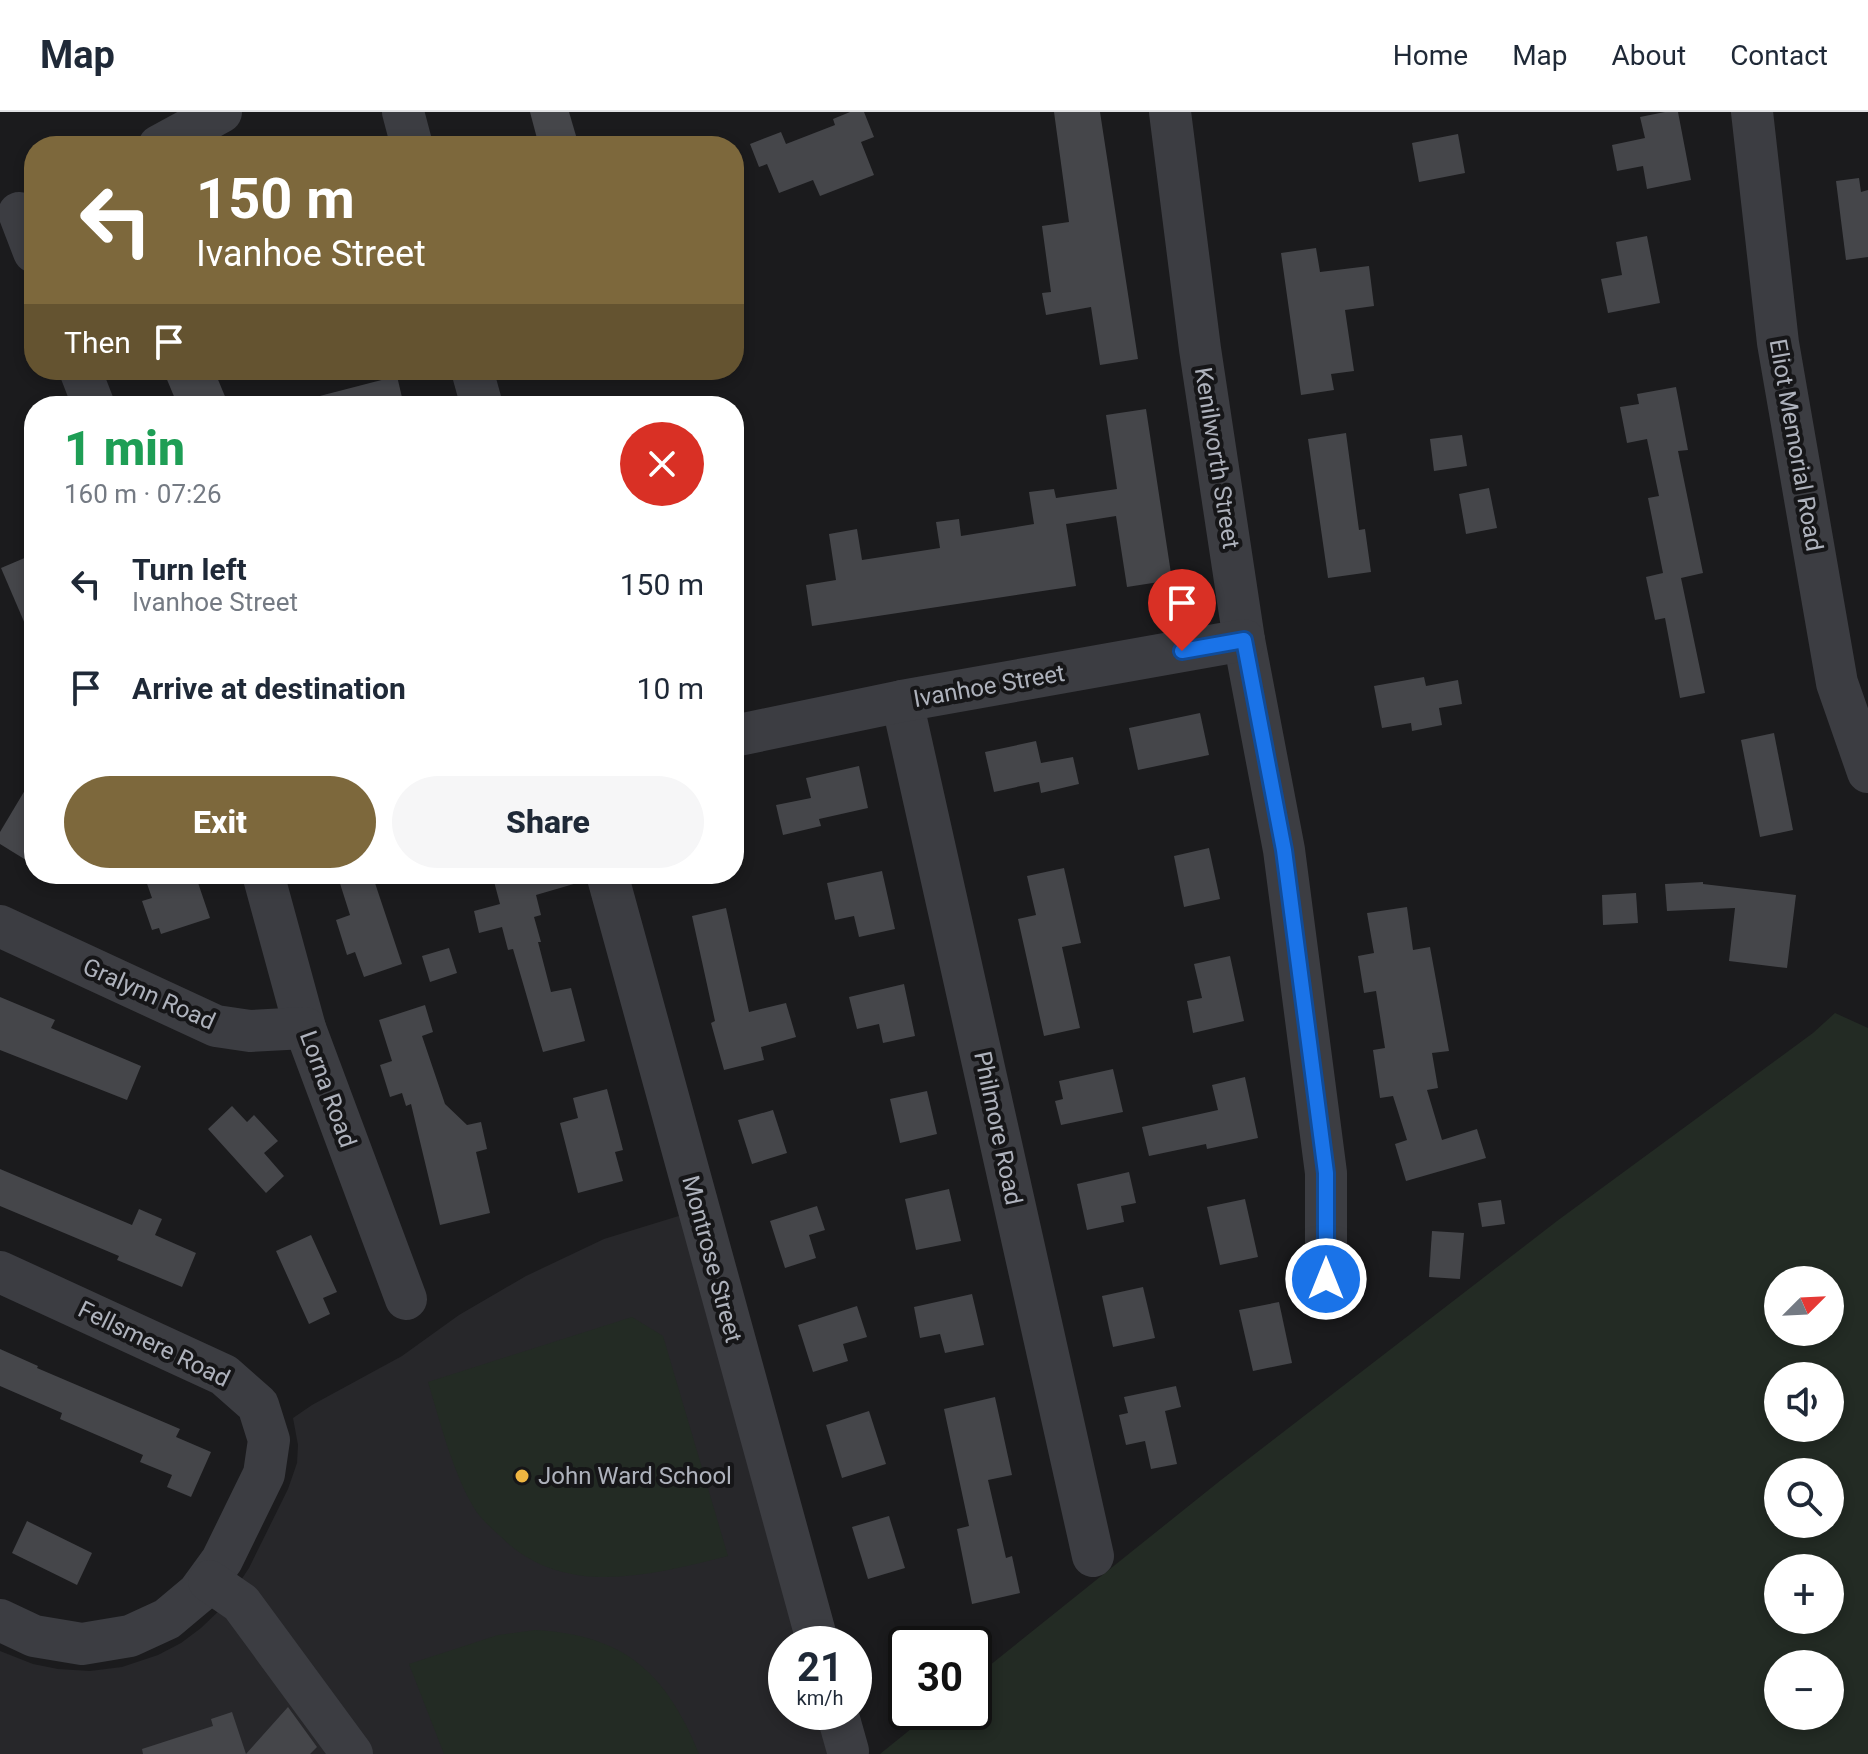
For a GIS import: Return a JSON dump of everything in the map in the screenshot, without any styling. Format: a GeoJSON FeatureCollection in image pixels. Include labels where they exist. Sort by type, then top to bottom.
{"type":"FeatureCollection","features":[{"type":"Feature","properties":{"kind":"street"},"geometry":{"type":"LineString","coordinates":[[177,136],[221,112]]}},
{"type":"Feature","properties":{"kind":"street"},"geometry":{"type":"LineString","coordinates":[[403,112],[409,136]]}},
{"type":"Feature","properties":{"kind":"street","name":"Kenilworth Street"},"geometry":{"type":"LineString","coordinates":[[1170,112],[1200,349],[1244,640],[1284,850],[1326,1173],[1326,1279]]}},
{"type":"Feature","properties":{"kind":"street","name":"Eliot Memorial Road"},"geometry":{"type":"LineString","coordinates":[[1752,112],[1778,343],[1832,656],[1837,683],[1868,772]]}},
{"type":"Feature","properties":{"kind":"street","name":"Ivanhoe Street"},"geometry":{"type":"LineString","coordinates":[[744,734],[902,701],[1244,640]]}},
{"type":"Feature","properties":{"kind":"street","name":"Philmore Road"},"geometry":{"type":"LineString","coordinates":[[902,701],[1093,1556]]}},
{"type":"Feature","properties":{"kind":"street","name":"Lorna Road"},"geometry":{"type":"LineString","coordinates":[[266,884],[305,1028],[406,1299]]}},
{"type":"Feature","properties":{"kind":"street","name":"Montrose Street"},"geometry":{"type":"LineString","coordinates":[[610,884],[813,1626]]}},
{"type":"Feature","properties":{"kind":"street","name":"Gralynn Road"},"geometry":{"type":"LineString","coordinates":[[0,926],[216,1026],[250,1031],[305,1028]]}},
{"type":"Feature","properties":{"kind":"street","name":"Fellsmere Road"},"geometry":{"type":"LineString","coordinates":[[0,1272],[224,1375],[258,1405],[268,1428],[269,1452],[255,1495],[209,1581]]}},
{"type":"Feature","properties":{"kind":"street"},"geometry":{"type":"LineString","coordinates":[[0,1620],[34,1636],[58,1641],[82,1644],[114,1640],[145,1631],[167,1619],[209,1581],[241,1603],[352,1754]]}},
{"type":"Feature","properties":{"kind":"shaded area"},"geometry":{"type":"Polygon","coordinates":[[[1835,1013],[1868,1028],[1868,1754],[880,1754],[910,1730],[992,1730],[992,1664],[1221,1480],[1557,1221],[1813,1033],[1835,1013]]]}},
{"type":"Feature","properties":{"kind":"shaded area","name":"John Ward School"},"geometry":{"type":"Polygon","coordinates":[[[682,1215],[793,1626],[768,1626],[768,1730],[823,1730],[830,1754],[0,1754],[0,1651],[33,1664],[90,1671],[122,1667],[158,1655],[181,1643],[224,1606],[249,1568],[288,1489],[297,1463],[298,1445],[293,1418],[402,1356],[459,1315],[526,1276],[604,1239],[682,1215]]]}},
{"type":"Feature","properties":{"kind":"shaded area"},"geometry":{"type":"Polygon","coordinates":[[[632,1317],[663,1336],[728,1556],[638,1575],[579,1575],[551,1568],[524,1555],[476,1512],[453,1463],[428,1382],[632,1317]]]}},
{"type":"Feature","properties":{"kind":"shaded area"},"geometry":{"type":"Polygon","coordinates":[[[535,1630],[594,1640],[618,1650],[638,1664],[656,1680],[672,1701],[699,1754],[444,1754],[409,1664],[498,1635],[535,1630]]]}},
{"type":"Feature","properties":{"kind":"building"},"geometry":{"type":"Polygon","coordinates":[[[530,112],[569,112],[576,136],[536,136],[530,112]]]}},
{"type":"Feature","properties":{"kind":"building"},"geometry":{"type":"Polygon","coordinates":[[[850,112],[864,112],[874,137],[861,142],[874,175],[820,196],[813,180],[779,193],[767,164],[759,167],[750,144],[781,132],[786,144],[835,125],[833,119],[850,112]]]}},
{"type":"Feature","properties":{"kind":"building"},"geometry":{"type":"Polygon","coordinates":[[[1054,112],[1100,112],[1138,359],[1100,365],[1091,307],[1046,315],[1042,293],[1051,292],[1042,226],[1069,222],[1054,112]]]}},
{"type":"Feature","properties":{"kind":"building"},"geometry":{"type":"Polygon","coordinates":[[[1678,112],[1691,180],[1647,189],[1643,166],[1617,171],[1612,145],[1645,138],[1640,117],[1678,112]]]}},
{"type":"Feature","properties":{"kind":"building"},"geometry":{"type":"Polygon","coordinates":[[[1458,134],[1465,173],[1419,182],[1412,143],[1458,134]]]}},
{"type":"Feature","properties":{"kind":"building"},"geometry":{"type":"Polygon","coordinates":[[[1859,178],[1861,192],[1868,190],[1868,257],[1846,260],[1836,181],[1859,178]]]}},
{"type":"Feature","properties":{"kind":"building"},"geometry":{"type":"Polygon","coordinates":[[[1647,236],[1660,303],[1608,313],[1601,279],[1622,275],[1616,242],[1647,236]]]}},
{"type":"Feature","properties":{"kind":"building"},"geometry":{"type":"Polygon","coordinates":[[[1316,248],[1320,272],[1369,266],[1374,306],[1345,310],[1354,371],[1331,374],[1334,390],[1301,395],[1281,253],[1316,248]]]}},
{"type":"Feature","properties":{"kind":"building"},"geometry":{"type":"Polygon","coordinates":[[[167,380],[218,380],[225,396],[174,396],[167,380]]]}},
{"type":"Feature","properties":{"kind":"building"},"geometry":{"type":"Polygon","coordinates":[[[382,380],[398,380],[402,396],[320,396],[382,380]]]}},
{"type":"Feature","properties":{"kind":"building"},"geometry":{"type":"Polygon","coordinates":[[[1676,387],[1688,450],[1678,451],[1703,573],[1681,578],[1705,693],[1680,698],[1665,618],[1655,620],[1646,577],[1663,573],[1648,498],[1659,496],[1647,439],[1627,443],[1620,407],[1639,404],[1637,394],[1676,387]]]}},
{"type":"Feature","properties":{"kind":"building"},"geometry":{"type":"Polygon","coordinates":[[[1146,409],[1172,580],[1127,587],[1116,516],[1066,524],[1076,586],[812,626],[806,585],[836,580],[829,534],[857,529],[862,560],[940,548],[936,522],[959,519],[961,536],[1034,524],[1029,492],[1054,489],[1056,498],[1117,489],[1106,415],[1146,409]]]}},
{"type":"Feature","properties":{"kind":"building"},"geometry":{"type":"Polygon","coordinates":[[[1346,433],[1359,530],[1365,529],[1371,572],[1328,578],[1308,439],[1346,433]]]}},
{"type":"Feature","properties":{"kind":"building"},"geometry":{"type":"Polygon","coordinates":[[[1462,435],[1467,466],[1434,471],[1430,439],[1462,435]]]}},
{"type":"Feature","properties":{"kind":"building"},"geometry":{"type":"Polygon","coordinates":[[[1489,488],[1497,528],[1466,534],[1459,494],[1489,488]]]}},
{"type":"Feature","properties":{"kind":"building"},"geometry":{"type":"Polygon","coordinates":[[[24,558],[24,622],[1,568],[24,558]]]}},
{"type":"Feature","properties":{"kind":"building"},"geometry":{"type":"Polygon","coordinates":[[[1424,677],[1426,686],[1458,680],[1462,704],[1439,708],[1442,725],[1412,731],[1411,723],[1382,728],[1374,686],[1424,677]]]}},
{"type":"Feature","properties":{"kind":"building"},"geometry":{"type":"Polygon","coordinates":[[[1200,713],[1209,755],[1138,770],[1129,728],[1200,713]]]}},
{"type":"Feature","properties":{"kind":"building"},"geometry":{"type":"Polygon","coordinates":[[[1774,733],[1793,830],[1760,837],[1741,740],[1774,733]]]}},
{"type":"Feature","properties":{"kind":"building"},"geometry":{"type":"Polygon","coordinates":[[[1036,741],[1041,763],[1073,757],[1079,784],[1041,793],[1039,782],[994,792],[985,752],[1036,741]]]}},
{"type":"Feature","properties":{"kind":"building"},"geometry":{"type":"Polygon","coordinates":[[[859,766],[868,808],[819,819],[821,826],[783,835],[776,805],[811,798],[806,778],[859,766]]]}},
{"type":"Feature","properties":{"kind":"building"},"geometry":{"type":"Polygon","coordinates":[[[24,792],[24,859],[0,844],[0,832],[24,792]]]}},
{"type":"Feature","properties":{"kind":"building"},"geometry":{"type":"Polygon","coordinates":[[[1209,848],[1220,899],[1184,907],[1174,856],[1209,848]]]}},
{"type":"Feature","properties":{"kind":"building"},"geometry":{"type":"Polygon","coordinates":[[[1064,868],[1081,943],[1062,947],[1080,1028],[1044,1036],[1018,919],[1036,915],[1027,876],[1064,868]]]}},
{"type":"Feature","properties":{"kind":"building"},"geometry":{"type":"Polygon","coordinates":[[[882,871],[895,929],[859,937],[854,916],[835,920],[827,883],[882,871]]]}},
{"type":"Feature","properties":{"kind":"building"},"geometry":{"type":"Polygon","coordinates":[[[1703,882],[1796,895],[1787,968],[1729,961],[1735,908],[1667,911],[1665,884],[1703,882]]]}},
{"type":"Feature","properties":{"kind":"building"},"geometry":{"type":"Polygon","coordinates":[[[147,884],[198,884],[210,918],[161,934],[159,928],[152,930],[142,901],[152,898],[147,884]]]}},
{"type":"Feature","properties":{"kind":"building"},"geometry":{"type":"Polygon","coordinates":[[[340,884],[375,884],[402,964],[364,977],[355,952],[347,955],[336,920],[350,915],[340,884]]]}},
{"type":"Feature","properties":{"kind":"building"},"geometry":{"type":"Polygon","coordinates":[[[495,884],[574,884],[536,895],[541,915],[534,917],[551,992],[571,988],[585,1041],[543,1052],[513,949],[508,950],[502,927],[479,933],[474,911],[500,904],[495,884]]]}},
{"type":"Feature","properties":{"kind":"building"},"geometry":{"type":"Polygon","coordinates":[[[1636,893],[1638,923],[1603,925],[1602,895],[1636,893]]]}},
{"type":"Feature","properties":{"kind":"building"},"geometry":{"type":"Polygon","coordinates":[[[1407,907],[1413,950],[1430,947],[1449,1051],[1432,1053],[1438,1088],[1427,1090],[1442,1140],[1477,1129],[1486,1158],[1406,1181],[1395,1144],[1407,1140],[1393,1096],[1380,1098],[1373,1050],[1385,1048],[1376,991],[1364,993],[1358,956],[1374,953],[1367,913],[1407,907]]]}},
{"type":"Feature","properties":{"kind":"building"},"geometry":{"type":"Polygon","coordinates":[[[726,908],[749,1012],[786,1003],[796,1037],[761,1047],[764,1060],[724,1070],[711,1023],[715,1021],[692,916],[726,908]]]}},
{"type":"Feature","properties":{"kind":"building"},"geometry":{"type":"Polygon","coordinates":[[[449,948],[457,973],[430,982],[422,956],[449,948]]]}},
{"type":"Feature","properties":{"kind":"building"},"geometry":{"type":"Polygon","coordinates":[[[1230,956],[1244,1021],[1193,1033],[1187,1001],[1202,998],[1194,964],[1230,956]]]}},
{"type":"Feature","properties":{"kind":"building"},"geometry":{"type":"Polygon","coordinates":[[[904,984],[915,1036],[883,1043],[879,1024],[857,1029],[849,997],[904,984]]]}},
{"type":"Feature","properties":{"kind":"building"},"geometry":{"type":"Polygon","coordinates":[[[0,997],[55,1020],[51,1028],[141,1066],[127,1100],[0,1050],[0,997]]]}},
{"type":"Feature","properties":{"kind":"building"},"geometry":{"type":"Polygon","coordinates":[[[425,1005],[433,1032],[422,1036],[445,1104],[467,1125],[481,1122],[487,1149],[476,1152],[490,1213],[440,1225],[411,1104],[406,1106],[402,1093],[390,1097],[380,1065],[392,1061],[379,1020],[425,1005]]]}},
{"type":"Feature","properties":{"kind":"building"},"geometry":{"type":"Polygon","coordinates":[[[1113,1069],[1123,1112],[1061,1125],[1055,1101],[1063,1099],[1059,1081],[1113,1069]]]}},
{"type":"Feature","properties":{"kind":"building"},"geometry":{"type":"Polygon","coordinates":[[[1245,1077],[1258,1138],[1207,1149],[1206,1144],[1149,1156],[1142,1127],[1218,1110],[1212,1085],[1245,1077]]]}},
{"type":"Feature","properties":{"kind":"building"},"geometry":{"type":"Polygon","coordinates":[[[607,1089],[623,1150],[615,1152],[623,1181],[578,1193],[560,1123],[578,1118],[573,1098],[607,1089]]]}},
{"type":"Feature","properties":{"kind":"building"},"geometry":{"type":"Polygon","coordinates":[[[927,1091],[937,1134],[900,1143],[890,1099],[927,1091]]]}},
{"type":"Feature","properties":{"kind":"building"},"geometry":{"type":"Polygon","coordinates":[[[232,1106],[247,1122],[254,1115],[278,1141],[264,1153],[284,1176],[266,1193],[208,1129],[232,1106]]]}},
{"type":"Feature","properties":{"kind":"building"},"geometry":{"type":"Polygon","coordinates":[[[773,1110],[787,1153],[752,1164],[738,1120],[773,1110]]]}},
{"type":"Feature","properties":{"kind":"building"},"geometry":{"type":"Polygon","coordinates":[[[0,1169],[132,1225],[139,1209],[162,1219],[155,1235],[196,1253],[182,1287],[117,1260],[119,1256],[0,1206],[0,1169]]]}},
{"type":"Feature","properties":{"kind":"building"},"geometry":{"type":"Polygon","coordinates":[[[1129,1172],[1136,1203],[1121,1206],[1124,1222],[1087,1230],[1077,1184],[1129,1172]]]}},
{"type":"Feature","properties":{"kind":"building"},"geometry":{"type":"Polygon","coordinates":[[[949,1189],[961,1241],[916,1250],[905,1199],[949,1189]]]}},
{"type":"Feature","properties":{"kind":"building"},"geometry":{"type":"Polygon","coordinates":[[[1245,1199],[1258,1257],[1220,1265],[1207,1207],[1245,1199]]]}},
{"type":"Feature","properties":{"kind":"building"},"geometry":{"type":"Polygon","coordinates":[[[1501,1200],[1505,1224],[1482,1227],[1478,1203],[1501,1200]]]}},
{"type":"Feature","properties":{"kind":"building"},"geometry":{"type":"Polygon","coordinates":[[[817,1206],[825,1230],[809,1235],[816,1258],[785,1268],[770,1221],[817,1206]]]}},
{"type":"Feature","properties":{"kind":"building"},"geometry":{"type":"Polygon","coordinates":[[[1432,1231],[1464,1233],[1460,1279],[1429,1277],[1432,1231]]]}},
{"type":"Feature","properties":{"kind":"building"},"geometry":{"type":"Polygon","coordinates":[[[311,1235],[337,1292],[323,1298],[330,1314],[309,1324],[276,1251],[311,1235]]]}},
{"type":"Feature","properties":{"kind":"building"},"geometry":{"type":"Polygon","coordinates":[[[1143,1287],[1155,1338],[1113,1347],[1102,1296],[1143,1287]]]}},
{"type":"Feature","properties":{"kind":"building"},"geometry":{"type":"Polygon","coordinates":[[[972,1294],[984,1345],[945,1353],[940,1334],[920,1338],[914,1307],[972,1294]]]}},
{"type":"Feature","properties":{"kind":"building"},"geometry":{"type":"Polygon","coordinates":[[[1279,1302],[1292,1363],[1253,1371],[1239,1310],[1279,1302]]]}},
{"type":"Feature","properties":{"kind":"building"},"geometry":{"type":"Polygon","coordinates":[[[857,1306],[867,1337],[843,1344],[848,1361],[813,1372],[798,1325],[857,1306]]]}},
{"type":"Feature","properties":{"kind":"building"},"geometry":{"type":"Polygon","coordinates":[[[0,1349],[180,1429],[176,1437],[211,1452],[191,1497],[167,1487],[172,1475],[140,1462],[143,1455],[60,1419],[62,1413],[0,1386],[0,1349]]]}},
{"type":"Feature","properties":{"kind":"building"},"geometry":{"type":"Polygon","coordinates":[[[1176,1386],[1181,1407],[1165,1411],[1177,1464],[1151,1469],[1145,1441],[1126,1445],[1119,1415],[1128,1413],[1124,1397],[1176,1386]]]}},
{"type":"Feature","properties":{"kind":"building"},"geometry":{"type":"Polygon","coordinates":[[[995,1397],[1012,1475],[988,1480],[1006,1558],[1012,1556],[1020,1593],[972,1604],[957,1529],[969,1526],[944,1409],[995,1397]]]}},
{"type":"Feature","properties":{"kind":"building"},"geometry":{"type":"Polygon","coordinates":[[[869,1411],[886,1464],[842,1478],[826,1425],[869,1411]]]}},
{"type":"Feature","properties":{"kind":"building"},"geometry":{"type":"Polygon","coordinates":[[[889,1516],[905,1568],[868,1579],[852,1527],[889,1516]]]}},
{"type":"Feature","properties":{"kind":"building"},"geometry":{"type":"Polygon","coordinates":[[[27,1521],[92,1553],[77,1585],[12,1553],[27,1521]]]}},
{"type":"Feature","properties":{"kind":"building"},"geometry":{"type":"Polygon","coordinates":[[[288,1707],[317,1747],[310,1754],[246,1754],[288,1707]]]}},
{"type":"Feature","properties":{"kind":"building"},"geometry":{"type":"Polygon","coordinates":[[[232,1712],[246,1754],[143,1754],[142,1749],[213,1726],[211,1719],[232,1712]]]}},
{"type":"Feature","properties":{"kind":"place","name":"John Ward School"},"geometry":{"type":"Point","coordinates":[522,1476]}},
{"type":"Feature","properties":{"kind":"route"},"geometry":{"type":"LineString","coordinates":[[1182,651],[1244,640],[1284,850],[1326,1173],[1326,1279]]}}]}
